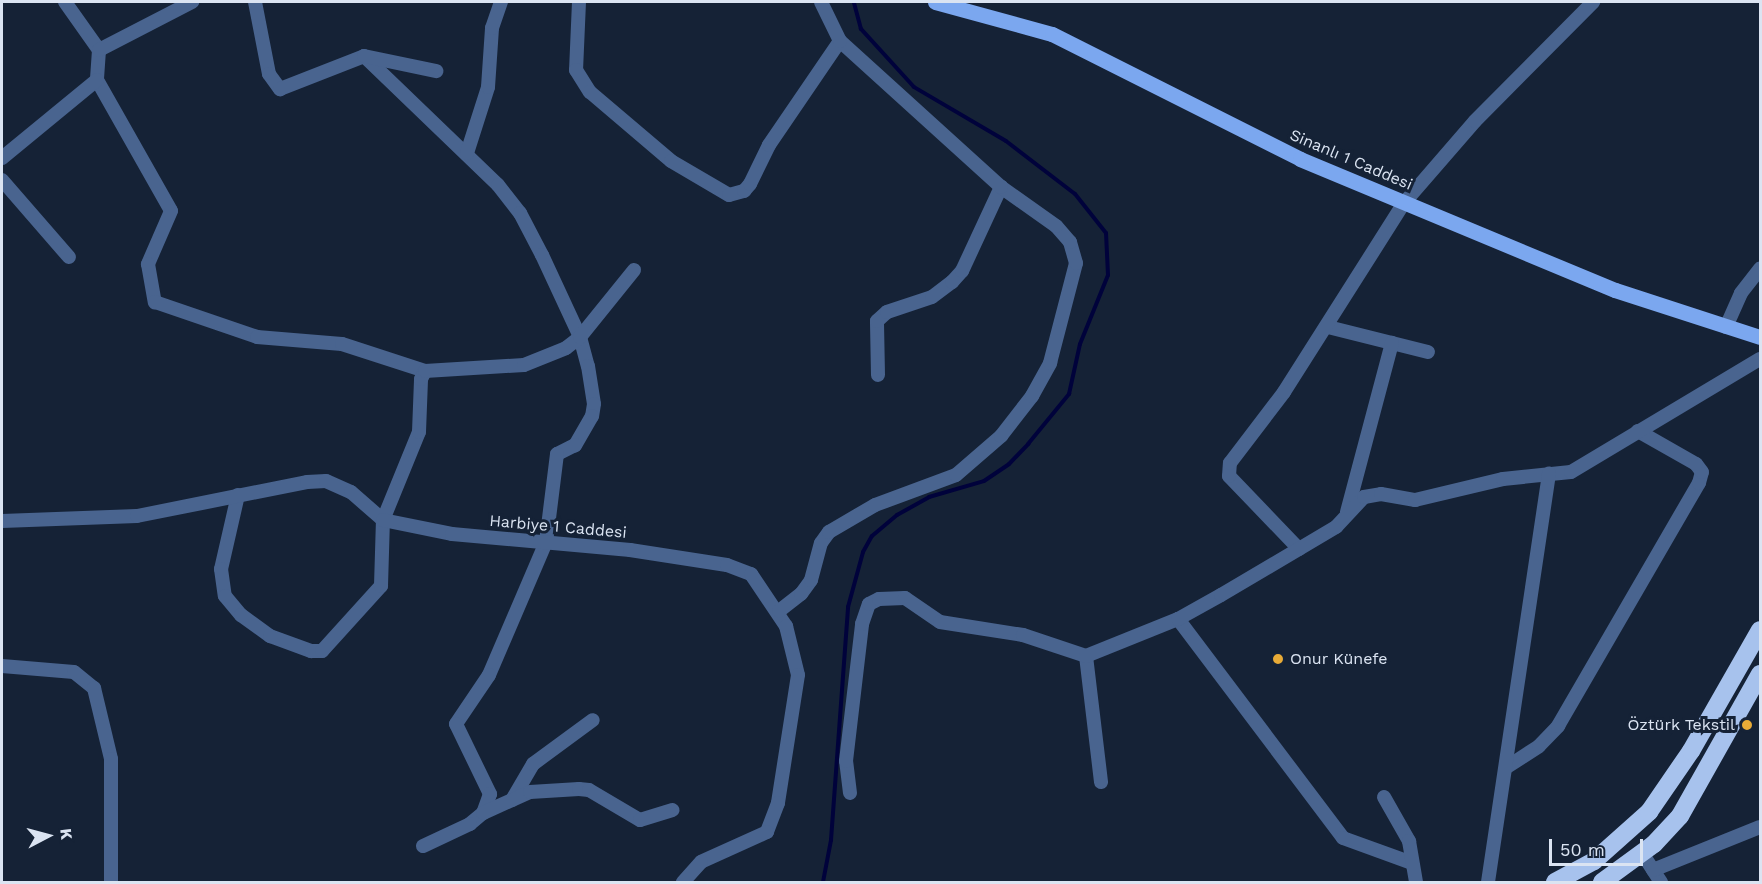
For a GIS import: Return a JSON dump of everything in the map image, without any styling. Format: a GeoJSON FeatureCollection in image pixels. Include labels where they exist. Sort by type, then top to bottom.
{"type":"FeatureCollection","features":[{"type":"Feature","properties":{"kind":"highway"},"geometry":{"type":"LineString","coordinates":[[1555,882],[1594,861],[1649,812],[1691,751],[1761,630]]}},
{"type":"Feature","properties":{"kind":"highway"},"geometry":{"type":"LineString","coordinates":[[1602,882],[1642,853],[1669,829],[1691,799],[1761,674]]}},
{"type":"Feature","properties":{"kind":"main road","name":"Sinanlı 1 Caddesi"},"geometry":{"type":"LineString","coordinates":[[935,2],[1052,34],[1252,136],[1404,203],[1593,281],[1761,337]]}},
{"type":"Feature","properties":{"kind":"street"},"geometry":{"type":"LineString","coordinates":[[65,2],[99,50],[97,80],[171,211],[148,264],[155,302],[257,337],[342,344],[425,371],[524,364],[566,348],[580,337],[634,270]]}},
{"type":"Feature","properties":{"kind":"street"},"geometry":{"type":"LineString","coordinates":[[99,50],[192,2]]}},
{"type":"Feature","properties":{"kind":"street"},"geometry":{"type":"LineString","coordinates":[[255,2],[269,74],[280,89],[364,56],[436,71]]}},
{"type":"Feature","properties":{"kind":"street"},"geometry":{"type":"LineString","coordinates":[[467,153],[488,87],[492,28],[501,2]]}},
{"type":"Feature","properties":{"kind":"street"},"geometry":{"type":"LineString","coordinates":[[579,2],[576,70],[590,92],[671,161],[729,195],[744,191],[750,184],[769,145],[840,41]]}},
{"type":"Feature","properties":{"kind":"street"},"geometry":{"type":"LineString","coordinates":[[779,611],[801,594],[811,580],[822,539],[829,532],[875,505],[956,475],[982,456],[1032,396],[1050,363],[1076,263],[1075,254],[1056,226],[1002,187],[840,41],[821,2]]}},
{"type":"Feature","properties":{"kind":"street"},"geometry":{"type":"LineString","coordinates":[[1299,549],[1229,476],[1228,468],[1328,327],[1404,203],[1482,114],[1593,2]]}},
{"type":"Feature","properties":{"kind":"street"},"geometry":{"type":"LineString","coordinates":[[364,56],[467,153],[520,213],[580,337],[594,404],[584,434],[575,446],[557,454],[546,542],[489,675],[456,724],[490,794],[483,813]]}},
{"type":"Feature","properties":{"kind":"street"},"geometry":{"type":"LineString","coordinates":[[2,158],[97,80]]}},
{"type":"Feature","properties":{"kind":"street"},"geometry":{"type":"LineString","coordinates":[[2,180],[69,258]]}},
{"type":"Feature","properties":{"kind":"street"},"geometry":{"type":"LineString","coordinates":[[878,375],[878,321],[887,312],[932,297],[952,282],[962,271],[1002,187]]}},
{"type":"Feature","properties":{"kind":"street"},"geometry":{"type":"LineString","coordinates":[[1726,327],[1741,293],[1761,269]]}},
{"type":"Feature","properties":{"kind":"street"},"geometry":{"type":"LineString","coordinates":[[1328,327],[1428,352]]}},
{"type":"Feature","properties":{"kind":"street"},"geometry":{"type":"LineString","coordinates":[[1346,515],[1392,343]]}},
{"type":"Feature","properties":{"kind":"street"},"geometry":{"type":"LineString","coordinates":[[850,793],[846,761],[862,624],[869,604],[893,596],[905,598],[940,622],[1023,635],[1086,656],[1178,619],[1336,526],[1364,497],[1381,494],[1415,500],[1503,479],[1571,472],[1587,465],[1638,431],[1761,359]]}},
{"type":"Feature","properties":{"kind":"street"},"geometry":{"type":"LineString","coordinates":[[238,495],[221,569],[225,596],[241,615],[270,636],[311,651],[329,645],[381,586],[383,520],[419,432],[421,379],[425,371]]}},
{"type":"Feature","properties":{"kind":"street"},"geometry":{"type":"LineString","coordinates":[[1507,767],[1539,746],[1558,726],[1699,483],[1702,472],[1696,464],[1638,431]]}},
{"type":"Feature","properties":{"kind":"street"},"geometry":{"type":"LineString","coordinates":[[1488,882],[1549,474]]}},
{"type":"Feature","properties":{"kind":"street","name":"Harbiye 1 Caddesi"},"geometry":{"type":"LineString","coordinates":[[2,520],[137,516],[238,495],[326,481],[351,492],[383,520],[452,534],[630,550],[741,569],[760,582],[779,611],[792,643],[798,675],[787,764],[773,822],[758,840],[701,862],[683,882]]}},
{"type":"Feature","properties":{"kind":"street"},"geometry":{"type":"LineString","coordinates":[[1178,619],[1343,838],[1413,862]]}},
{"type":"Feature","properties":{"kind":"street"},"geometry":{"type":"LineString","coordinates":[[1086,656],[1101,782]]}},
{"type":"Feature","properties":{"kind":"street"},"geometry":{"type":"LineString","coordinates":[[2,666],[74,672],[94,687],[111,759],[111,882]]}},
{"type":"Feature","properties":{"kind":"street"},"geometry":{"type":"LineString","coordinates":[[512,800],[533,764],[593,720]]}},
{"type":"Feature","properties":{"kind":"street"},"geometry":{"type":"LineString","coordinates":[[423,846],[470,824],[483,813],[530,792],[589,790],[640,820],[672,810]]}},
{"type":"Feature","properties":{"kind":"street"},"geometry":{"type":"LineString","coordinates":[[1384,797],[1403,826],[1416,882]]}},
{"type":"Feature","properties":{"kind":"street"},"geometry":{"type":"LineString","coordinates":[[1653,870],[1761,827]]}},
{"type":"Feature","properties":{"kind":"street"},"geometry":{"type":"LineString","coordinates":[[1642,853],[1660,882]]}},
{"type":"Feature","properties":{"kind":"waterway"},"geometry":{"type":"LineString","coordinates":[[823,882],[831,840],[848,607],[863,552],[872,536],[897,515],[929,497],[984,481],[1009,464],[1028,444],[1069,394],[1080,344],[1108,275],[1106,233],[1075,194],[1006,141],[914,87],[861,29],[854,2]]}},
{"type":"Feature","properties":{"kind":"place","name":"Onur Künefe"},"geometry":{"type":"Point","coordinates":[1278,659]}},
{"type":"Feature","properties":{"kind":"place","name":"Öztürk Tekstil"},"geometry":{"type":"Point","coordinates":[1747,725]}}]}
